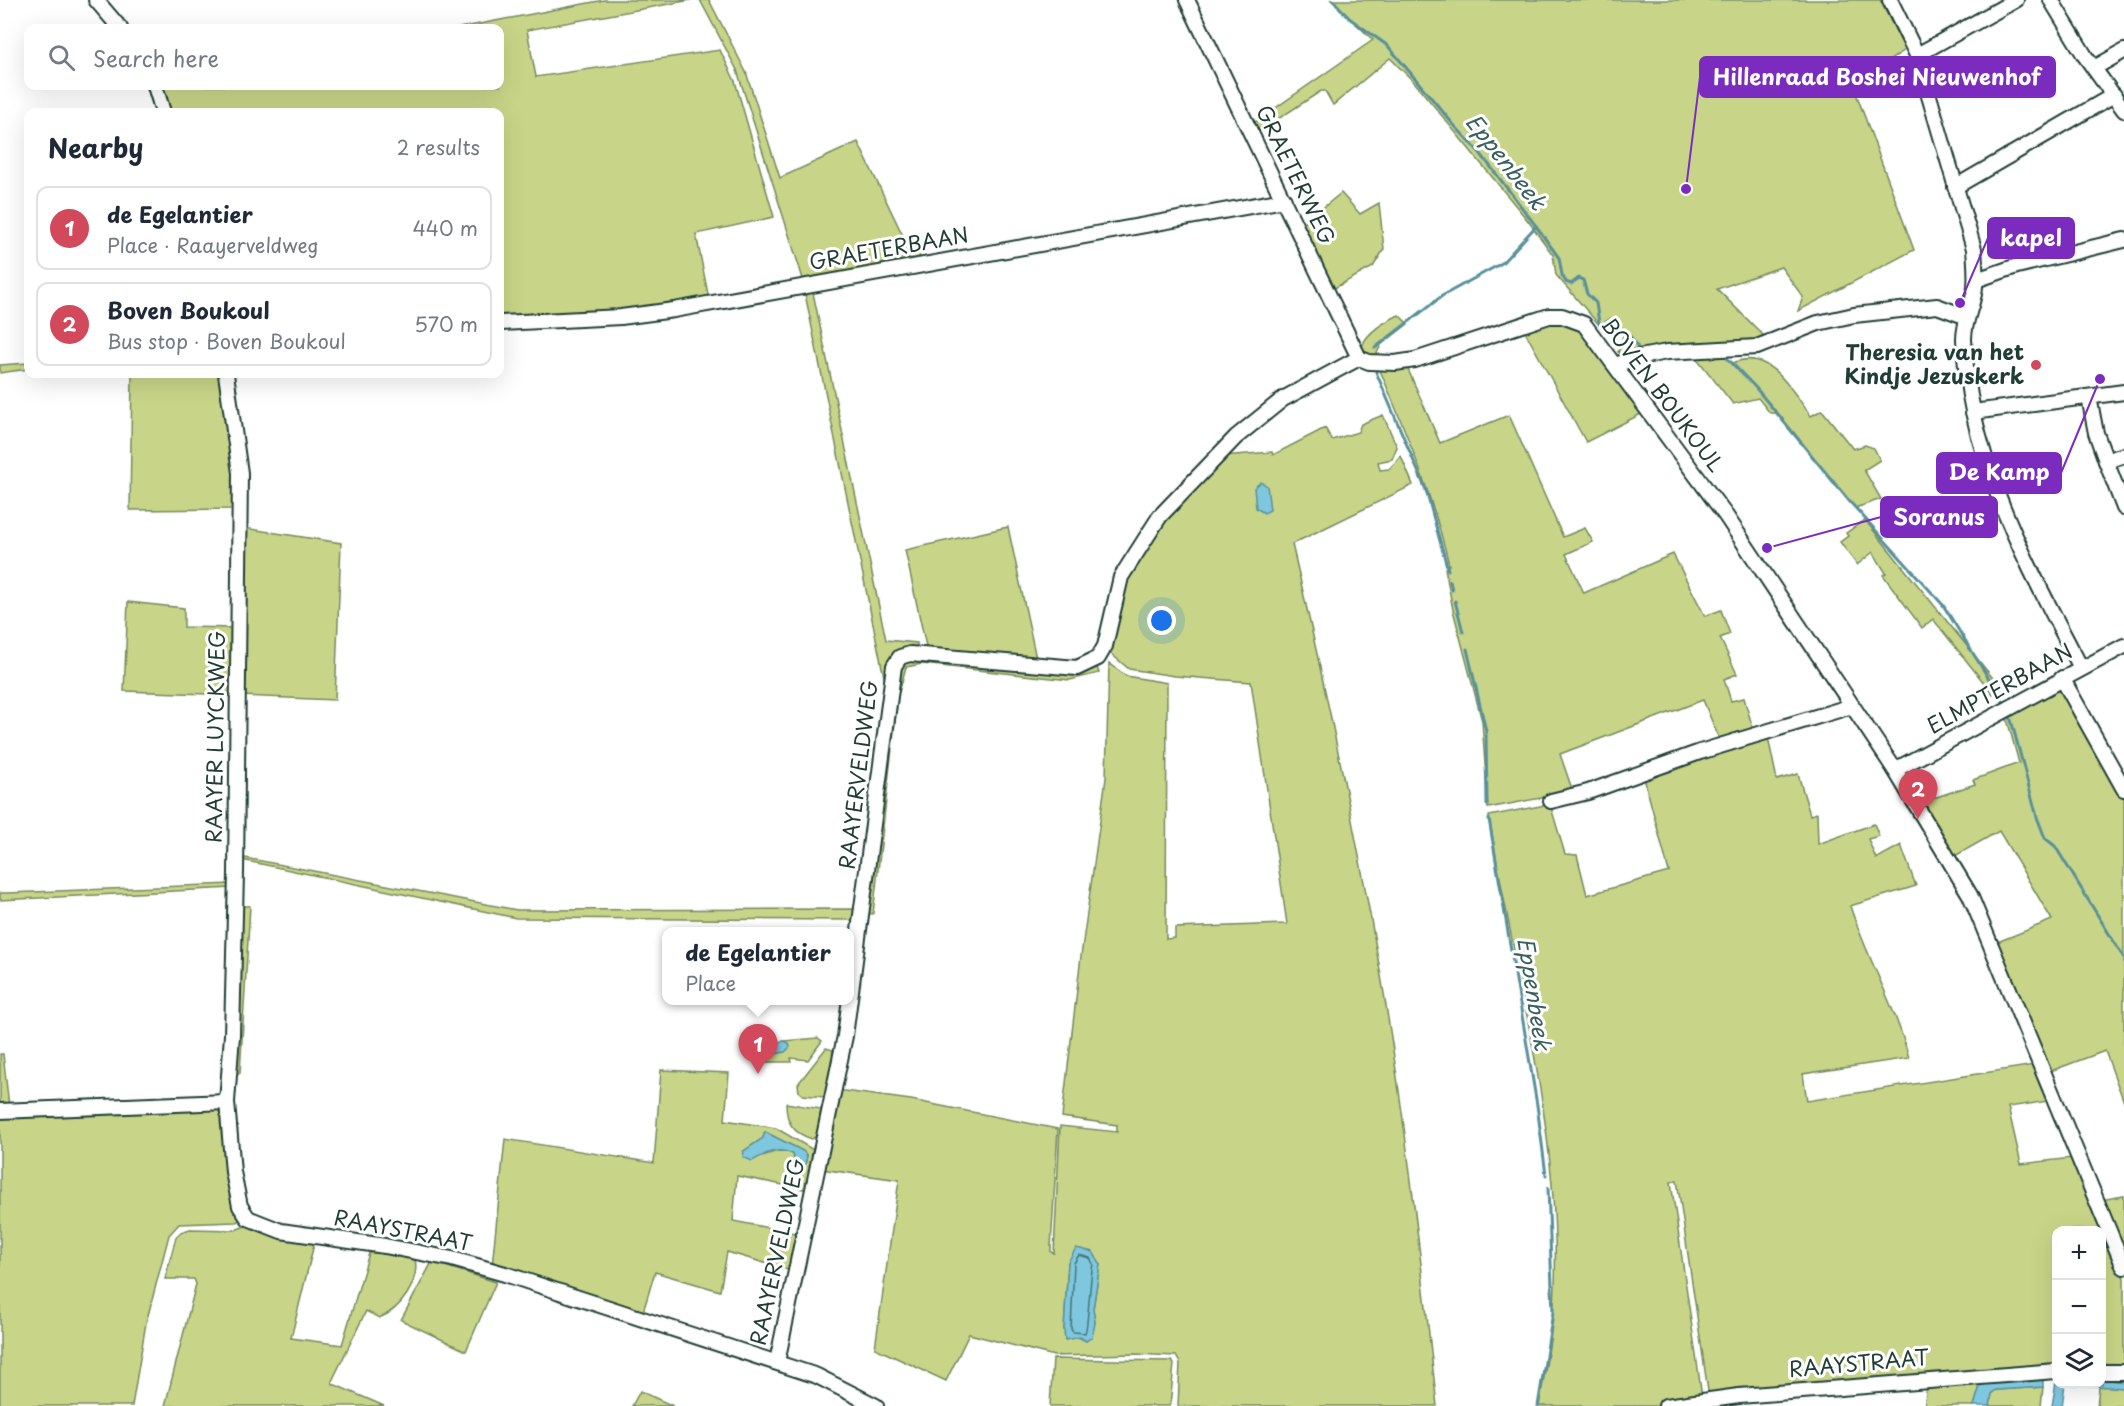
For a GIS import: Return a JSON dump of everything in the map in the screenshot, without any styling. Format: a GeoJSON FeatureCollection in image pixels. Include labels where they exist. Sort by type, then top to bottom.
{"type":"FeatureCollection","features":[{"type":"Feature","properties":{"kind":"street"},"geometry":{"type":"LineString","coordinates":[[96,0],[117,24]]}},
{"type":"Feature","properties":{"kind":"street","name":"GRAETERWEG"},"geometry":{"type":"LineString","coordinates":[[1187,0],[1364,360]]}},
{"type":"Feature","properties":{"kind":"street"},"geometry":{"type":"LineString","coordinates":[[1890,0],[1917,55],[1974,249],[1976,280],[1964,338],[1973,412],[1994,491],[2015,540],[2081,668]]}},
{"type":"Feature","properties":{"kind":"street"},"geometry":{"type":"LineString","coordinates":[[1917,55],[2016,0]]}},
{"type":"Feature","properties":{"kind":"street"},"geometry":{"type":"LineString","coordinates":[[2051,0],[2124,110]]}},
{"type":"Feature","properties":{"kind":"street"},"geometry":{"type":"LineString","coordinates":[[2094,68],[2124,51]]}},
{"type":"Feature","properties":{"kind":"street"},"geometry":{"type":"LineString","coordinates":[[156,90],[162,108]]}},
{"type":"Feature","properties":{"kind":"street"},"geometry":{"type":"LineString","coordinates":[[1955,187],[2114,95]]}},
{"type":"Feature","properties":{"kind":"street","name":"GRAETERBAAN"},"geometry":{"type":"LineString","coordinates":[[504,323],[621,317],[674,309],[1284,200]]}},
{"type":"Feature","properties":{"kind":"street"},"geometry":{"type":"LineString","coordinates":[[1976,280],[2017,266],[2124,240]]}},
{"type":"Feature","properties":{"kind":"street"},"geometry":{"type":"LineString","coordinates":[[1616,365],[1634,358],[1667,352],[1756,347],[1818,323],[1854,315],[1937,306],[1967,317]]}},
{"type":"Feature","properties":{"kind":"street","name":"BOVEN BOUKOUL"},"geometry":{"type":"LineString","coordinates":[[1364,360],[1395,363],[1415,360],[1526,322],[1562,316],[1584,324],[1726,516],[1895,770],[1970,895],[2124,1267]]}},
{"type":"Feature","properties":{"kind":"street","name":"RAAYERVELDWEG"},"geometry":{"type":"LineString","coordinates":[[854,968],[894,666],[900,657],[910,654],[1077,668],[1089,664],[1098,658],[1105,646],[1121,577],[1141,542],[1160,516],[1236,437],[1283,399],[1364,360]]}},
{"type":"Feature","properties":{"kind":"street","name":"RAAYER LUYCKWEG"},"geometry":{"type":"LineString","coordinates":[[227,378],[240,473],[236,874],[232,1035],[227,1102]]}},
{"type":"Feature","properties":{"kind":"street"},"geometry":{"type":"LineString","coordinates":[[1973,412],[2124,392]]}},
{"type":"Feature","properties":{"kind":"street"},"geometry":{"type":"LineString","coordinates":[[2089,396],[2096,433],[2124,508]]}},
{"type":"Feature","properties":{"kind":"street"},"geometry":{"type":"LineString","coordinates":[[2106,461],[2124,455]]}},
{"type":"Feature","properties":{"kind":"street","name":"ELMPTERBAAN"},"geometry":{"type":"LineString","coordinates":[[1895,770],[2124,646]]}},
{"type":"Feature","properties":{"kind":"street"},"geometry":{"type":"LineString","coordinates":[[2062,678],[2124,789]]}},
{"type":"Feature","properties":{"kind":"street"},"geometry":{"type":"LineString","coordinates":[[1551,801],[1587,792],[1700,752],[1852,706]]}},
{"type":"Feature","properties":{"kind":"street","name":"RAAYERVELDWEG"},"geometry":{"type":"LineString","coordinates":[[777,1362],[845,1036],[849,1005]]}},
{"type":"Feature","properties":{"kind":"street"},"geometry":{"type":"LineString","coordinates":[[0,1111],[227,1102]]}},
{"type":"Feature","properties":{"kind":"street","name":"RAAYSTRAAT"},"geometry":{"type":"LineString","coordinates":[[227,1102],[233,1172],[240,1206],[248,1218],[281,1231],[385,1246],[452,1259],[505,1274],[817,1376],[876,1406]]}},
{"type":"Feature","properties":{"kind":"street","name":"RAAYSTRAAT"},"geometry":{"type":"LineString","coordinates":[[1666,1406],[1739,1396],[2052,1371]]}},
{"type":"Feature","properties":{"kind":"street"},"geometry":{"type":"LineString","coordinates":[[2106,1372],[2124,1372]]}},
{"type":"Feature","properties":{"kind":"green space"},"geometry":{"type":"Polygon","coordinates":[[[604,0],[691,0],[527,30],[536,77],[720,50],[735,81],[774,217],[696,234],[709,299],[615,312],[504,320],[504,108],[167,108],[161,90],[504,90],[504,24],[480,24],[604,0]]]}},
{"type":"Feature","properties":{"kind":"green space"},"geometry":{"type":"Polygon","coordinates":[[[700,0],[709,0],[746,72],[780,178],[858,142],[905,240],[923,260],[810,281],[803,279],[737,70],[700,0]]]}},
{"type":"Feature","properties":{"kind":"green space"},"geometry":{"type":"Polygon","coordinates":[[[1331,0],[1880,0],[1905,50],[1853,85],[1914,250],[1798,311],[1803,297],[1781,267],[1717,289],[1766,338],[1628,357],[1618,352],[1624,332],[1615,324],[1601,327],[1556,275],[1553,255],[1529,222],[1415,83],[1390,58],[1333,105],[1325,91],[1321,91],[1255,134],[1251,125],[1373,40],[1331,0]]]}},
{"type":"Feature","properties":{"kind":"green space"},"geometry":{"type":"Polygon","coordinates":[[[1341,193],[1360,214],[1379,203],[1384,249],[1373,267],[1331,290],[1302,225],[1341,193]]]}},
{"type":"Feature","properties":{"kind":"green space"},"geometry":{"type":"Polygon","coordinates":[[[812,288],[886,640],[917,643],[917,650],[901,652],[885,682],[804,289],[812,288]]]}},
{"type":"Feature","properties":{"kind":"green space"},"geometry":{"type":"Polygon","coordinates":[[[1399,315],[1408,324],[1381,345],[1375,357],[1361,350],[1370,333],[1399,315]]]}},
{"type":"Feature","properties":{"kind":"green space"},"geometry":{"type":"Polygon","coordinates":[[[1550,319],[1580,326],[1645,412],[1586,442],[1523,328],[1550,319]]]}},
{"type":"Feature","properties":{"kind":"green space"},"geometry":{"type":"Polygon","coordinates":[[[1723,354],[1733,363],[1746,360],[1758,361],[1768,366],[1787,384],[1811,416],[1822,410],[1853,449],[1865,445],[1874,448],[1880,460],[1864,470],[1881,499],[1855,508],[1778,413],[1770,413],[1758,398],[1733,404],[1695,356],[1723,354]]]}},
{"type":"Feature","properties":{"kind":"green space"},"geometry":{"type":"Polygon","coordinates":[[[24,363],[24,370],[0,373],[0,365],[24,363]]]}},
{"type":"Feature","properties":{"kind":"green space"},"geometry":{"type":"Polygon","coordinates":[[[1407,367],[1440,443],[1509,415],[1563,537],[1585,528],[1593,542],[1566,554],[1584,593],[1673,554],[1705,616],[1721,610],[1730,634],[1720,638],[1737,674],[1724,679],[1731,701],[1744,698],[1754,732],[1721,743],[1703,700],[1560,754],[1573,792],[1488,808],[1482,721],[1453,610],[1445,568],[1449,565],[1443,539],[1427,489],[1379,368],[1407,367]]]}},
{"type":"Feature","properties":{"kind":"green space"},"geometry":{"type":"Polygon","coordinates":[[[132,378],[222,378],[231,437],[237,509],[130,510],[132,378]]]}},
{"type":"Feature","properties":{"kind":"green space"},"geometry":{"type":"Polygon","coordinates":[[[1383,415],[1397,447],[1392,459],[1378,462],[1380,470],[1389,469],[1401,456],[1413,485],[1292,544],[1339,756],[1380,970],[1405,1133],[1437,1406],[1178,1406],[1180,1363],[1176,1356],[1135,1354],[1054,1356],[969,1334],[946,1381],[875,1348],[899,1180],[821,1169],[837,1090],[911,1100],[1058,1129],[1051,1247],[1051,1252],[1054,1253],[1060,1126],[1117,1132],[1117,1125],[1062,1117],[1081,956],[1106,778],[1109,663],[1126,676],[1167,683],[1166,939],[1175,938],[1175,928],[1287,924],[1251,682],[1175,676],[1129,669],[1110,653],[1119,590],[1137,551],[1222,456],[1272,452],[1273,455],[1325,428],[1332,440],[1358,432],[1361,424],[1383,415]],[[1068,1262],[1064,1330],[1086,1341],[1095,1323],[1093,1309],[1100,1264],[1068,1262]]]}},
{"type":"Feature","properties":{"kind":"green space"},"geometry":{"type":"Polygon","coordinates":[[[1865,520],[1992,677],[1998,691],[1993,694],[1933,619],[1922,628],[1883,575],[1886,573],[1873,552],[1857,565],[1840,542],[1848,536],[1846,533],[1865,520]]]}},
{"type":"Feature","properties":{"kind":"green space"},"geometry":{"type":"Polygon","coordinates":[[[1008,527],[1037,663],[927,651],[905,550],[1008,527]]]}},
{"type":"Feature","properties":{"kind":"green space"},"geometry":{"type":"Polygon","coordinates":[[[244,528],[341,543],[335,700],[242,696],[244,528]]]}},
{"type":"Feature","properties":{"kind":"green space"},"geometry":{"type":"Polygon","coordinates":[[[128,602],[184,608],[184,627],[236,628],[235,695],[124,691],[128,602]]]}},
{"type":"Feature","properties":{"kind":"green space"},"geometry":{"type":"Polygon","coordinates":[[[904,658],[1096,664],[1099,673],[1070,680],[922,664],[906,667],[898,696],[873,914],[866,913],[891,695],[904,658]]]}},
{"type":"Feature","properties":{"kind":"green space"},"geometry":{"type":"Polygon","coordinates":[[[2062,686],[2124,798],[2124,1102],[2105,1051],[2048,1072],[1995,943],[2052,920],[1999,831],[1955,856],[1922,802],[1975,784],[1973,780],[2019,763],[2005,712],[2062,686]]]}},
{"type":"Feature","properties":{"kind":"green space"},"geometry":{"type":"Polygon","coordinates":[[[1768,737],[1777,780],[1798,774],[1810,815],[1817,813],[1818,844],[1874,824],[1879,836],[1868,839],[1876,859],[1901,845],[1916,886],[1850,906],[1896,1019],[1909,1058],[1803,1074],[1807,1101],[2034,1065],[2049,1101],[2008,1107],[2021,1164],[2072,1158],[2101,1226],[2052,1226],[2052,1367],[1713,1395],[1708,1391],[1677,1180],[1671,1182],[1702,1397],[1656,1406],[1539,1406],[1553,1315],[1555,1284],[1555,1225],[1550,1166],[1533,1049],[1489,816],[1550,804],[1565,854],[1577,855],[1587,895],[1669,872],[1644,778],[1768,737]]]}},
{"type":"Feature","properties":{"kind":"green space"},"geometry":{"type":"Polygon","coordinates":[[[240,857],[517,910],[859,909],[858,920],[516,918],[242,860],[240,857]]]}},
{"type":"Feature","properties":{"kind":"green space"},"geometry":{"type":"Polygon","coordinates":[[[232,884],[232,888],[0,900],[0,893],[232,884]]]}},
{"type":"Feature","properties":{"kind":"green space"},"geometry":{"type":"Polygon","coordinates":[[[241,906],[250,906],[240,1073],[233,1078],[241,906]]]}},
{"type":"Feature","properties":{"kind":"green space"},"geometry":{"type":"Polygon","coordinates":[[[818,1038],[822,1041],[808,1060],[791,1058],[792,1062],[767,1062],[773,1042],[818,1038]]]}},
{"type":"Feature","properties":{"kind":"green space"},"geometry":{"type":"Polygon","coordinates":[[[826,1048],[833,1050],[825,1097],[803,1095],[799,1092],[798,1084],[826,1048]]]}},
{"type":"Feature","properties":{"kind":"green space"},"geometry":{"type":"Polygon","coordinates":[[[0,1054],[3,1054],[9,1106],[0,1107],[0,1054]]]}},
{"type":"Feature","properties":{"kind":"green space"},"geometry":{"type":"Polygon","coordinates":[[[661,1070],[729,1073],[725,1120],[776,1128],[817,1152],[809,1190],[737,1176],[733,1221],[800,1234],[792,1271],[727,1252],[720,1291],[655,1272],[643,1312],[492,1266],[505,1139],[654,1163],[661,1070]],[[765,1132],[763,1138],[744,1151],[758,1156],[778,1151],[793,1154],[798,1173],[803,1173],[807,1156],[803,1151],[765,1132]]]}},
{"type":"Feature","properties":{"kind":"green space"},"geometry":{"type":"Polygon","coordinates":[[[786,1103],[821,1109],[817,1135],[812,1139],[795,1130],[787,1116],[786,1103]]]}},
{"type":"Feature","properties":{"kind":"green space"},"geometry":{"type":"Polygon","coordinates":[[[209,1105],[219,1109],[225,1118],[244,1218],[236,1222],[179,1224],[169,1235],[146,1323],[132,1406],[0,1406],[0,1118],[209,1105]]]}},
{"type":"Feature","properties":{"kind":"green space"},"geometry":{"type":"Polygon","coordinates":[[[2124,1196],[2124,1256],[2100,1200],[2124,1196]]]}},
{"type":"Feature","properties":{"kind":"green space"},"geometry":{"type":"Polygon","coordinates":[[[248,1225],[315,1240],[291,1338],[342,1345],[369,1253],[391,1252],[415,1259],[414,1277],[407,1295],[394,1309],[379,1318],[366,1311],[332,1381],[333,1384],[384,1406],[165,1406],[196,1284],[194,1279],[165,1279],[176,1237],[181,1232],[190,1229],[235,1230],[248,1225]]]}},
{"type":"Feature","properties":{"kind":"green space"},"geometry":{"type":"Polygon","coordinates":[[[2106,1236],[2124,1278],[2124,1367],[2106,1367],[2106,1236]]]}},
{"type":"Feature","properties":{"kind":"green space"},"geometry":{"type":"Polygon","coordinates":[[[432,1262],[496,1282],[466,1351],[401,1320],[432,1262]]]}},
{"type":"Feature","properties":{"kind":"green space"},"geometry":{"type":"Polygon","coordinates":[[[1053,1359],[1171,1361],[1174,1364],[1170,1406],[1050,1406],[1053,1359]]]}},
{"type":"Feature","properties":{"kind":"green space"},"geometry":{"type":"Polygon","coordinates":[[[1981,1383],[1974,1406],[1925,1406],[1926,1388],[1981,1383]]]}},
{"type":"Feature","properties":{"kind":"green space"},"geometry":{"type":"Polygon","coordinates":[[[2106,1386],[2124,1388],[2124,1406],[2097,1406],[2099,1388],[2106,1388],[2106,1386]]]}},
{"type":"Feature","properties":{"kind":"green space"},"geometry":{"type":"Polygon","coordinates":[[[2043,1387],[2041,1406],[1990,1406],[1992,1393],[1996,1390],[2043,1387]]]}},
{"type":"Feature","properties":{"kind":"green space"},"geometry":{"type":"Polygon","coordinates":[[[640,1391],[673,1406],[632,1406],[640,1391]]]}},
{"type":"Feature","properties":{"kind":"water"},"geometry":{"type":"Polygon","coordinates":[[[1261,482],[1267,486],[1270,510],[1264,513],[1256,508],[1254,488],[1261,482]]]}},
{"type":"Feature","properties":{"kind":"water"},"geometry":{"type":"Polygon","coordinates":[[[784,1041],[789,1043],[790,1047],[785,1052],[774,1054],[774,1044],[784,1041]]]}},
{"type":"Feature","properties":{"kind":"water"},"geometry":{"type":"Polygon","coordinates":[[[765,1132],[803,1151],[807,1156],[803,1173],[798,1173],[793,1154],[787,1152],[771,1152],[752,1161],[743,1157],[744,1151],[763,1138],[765,1132]]]}},
{"type":"Feature","properties":{"kind":"water"},"geometry":{"type":"Polygon","coordinates":[[[1076,1248],[1093,1252],[1100,1264],[1093,1309],[1095,1323],[1092,1337],[1086,1341],[1080,1337],[1065,1340],[1068,1262],[1076,1248]]]}},
{"type":"Feature","properties":{"kind":"water"},"geometry":{"type":"Polygon","coordinates":[[[2043,1380],[2043,1387],[1996,1390],[1992,1393],[1990,1406],[1974,1406],[1981,1383],[2043,1380]]]}},
{"type":"Feature","properties":{"kind":"water"},"geometry":{"type":"Polygon","coordinates":[[[2106,1380],[2124,1382],[2124,1388],[2106,1387],[2106,1380]]]}},
{"type":"Feature","properties":{"kind":"water"},"geometry":{"type":"Polygon","coordinates":[[[2055,1388],[2064,1388],[2062,1406],[2052,1406],[2055,1388]]]}},
{"type":"Feature","properties":{"kind":"waterway","name":"Eppenbeek"},"geometry":{"type":"LineString","coordinates":[[1333,0],[1349,18],[1388,46],[1480,153],[1536,226],[1502,263],[1442,296],[1375,348]]}},
{"type":"Feature","properties":{"kind":"waterway"},"geometry":{"type":"LineString","coordinates":[[1536,226],[1559,258],[1562,275],[1566,282],[1571,284],[1579,278],[1583,280],[1587,294],[1596,303],[1599,323],[1602,325],[1611,319],[1630,336],[1641,352]]}},
{"type":"Feature","properties":{"kind":"waterway"},"geometry":{"type":"LineString","coordinates":[[1724,355],[1755,387],[1850,502],[1943,605],[2004,703]]}},
{"type":"Feature","properties":{"kind":"waterway"},"geometry":{"type":"LineString","coordinates":[[1649,362],[1675,358]]}},
{"type":"Feature","properties":{"kind":"waterway","name":"Eppenbeek"},"geometry":{"type":"LineString","coordinates":[[1376,372],[1426,490],[1448,570]]}},
{"type":"Feature","properties":{"kind":"waterway","name":"Eppenbeek"},"geometry":{"type":"LineString","coordinates":[[1450,581],[1452,590]]}},
{"type":"Feature","properties":{"kind":"waterway","name":"Eppenbeek"},"geometry":{"type":"LineString","coordinates":[[1455,601],[1463,632]]}},
{"type":"Feature","properties":{"kind":"waterway","name":"Eppenbeek"},"geometry":{"type":"LineString","coordinates":[[1467,649],[1486,731],[1487,805]]}},
{"type":"Feature","properties":{"kind":"waterway"},"geometry":{"type":"LineString","coordinates":[[2010,716],[2037,817],[2045,838],[2055,846],[2124,958]]}},
{"type":"Feature","properties":{"kind":"waterway","name":"Eppenbeek"},"geometry":{"type":"LineString","coordinates":[[1489,819],[1537,1105],[1546,1175]]}},
{"type":"Feature","properties":{"kind":"waterway","name":"Eppenbeek"},"geometry":{"type":"LineString","coordinates":[[1538,1406],[1553,1312],[1548,1188]]}},
{"type":"Feature","properties":{"kind":"place","name":"Hillenraad Boshei Nieuwenhof"},"geometry":{"type":"Point","coordinates":[1686,189]}},
{"type":"Feature","properties":{"kind":"place","name":"kapel"},"geometry":{"type":"Point","coordinates":[1960,303]}},
{"type":"Feature","properties":{"kind":"place","name":"Theresia van het Kindje Jezuskerk"},"geometry":{"type":"Point","coordinates":[2036,365]}},
{"type":"Feature","properties":{"kind":"place","name":"De Kamp"},"geometry":{"type":"Point","coordinates":[2100,379]}},
{"type":"Feature","properties":{"kind":"place","name":"Soranus"},"geometry":{"type":"Point","coordinates":[1767,548]}},
{"type":"Feature","properties":{"kind":"place","name":"Boven Boukoul"},"geometry":{"type":"Point","coordinates":[1918,819]}},
{"type":"Feature","properties":{"kind":"place","name":"de Egelantier"},"geometry":{"type":"Point","coordinates":[758,1074]}}]}
